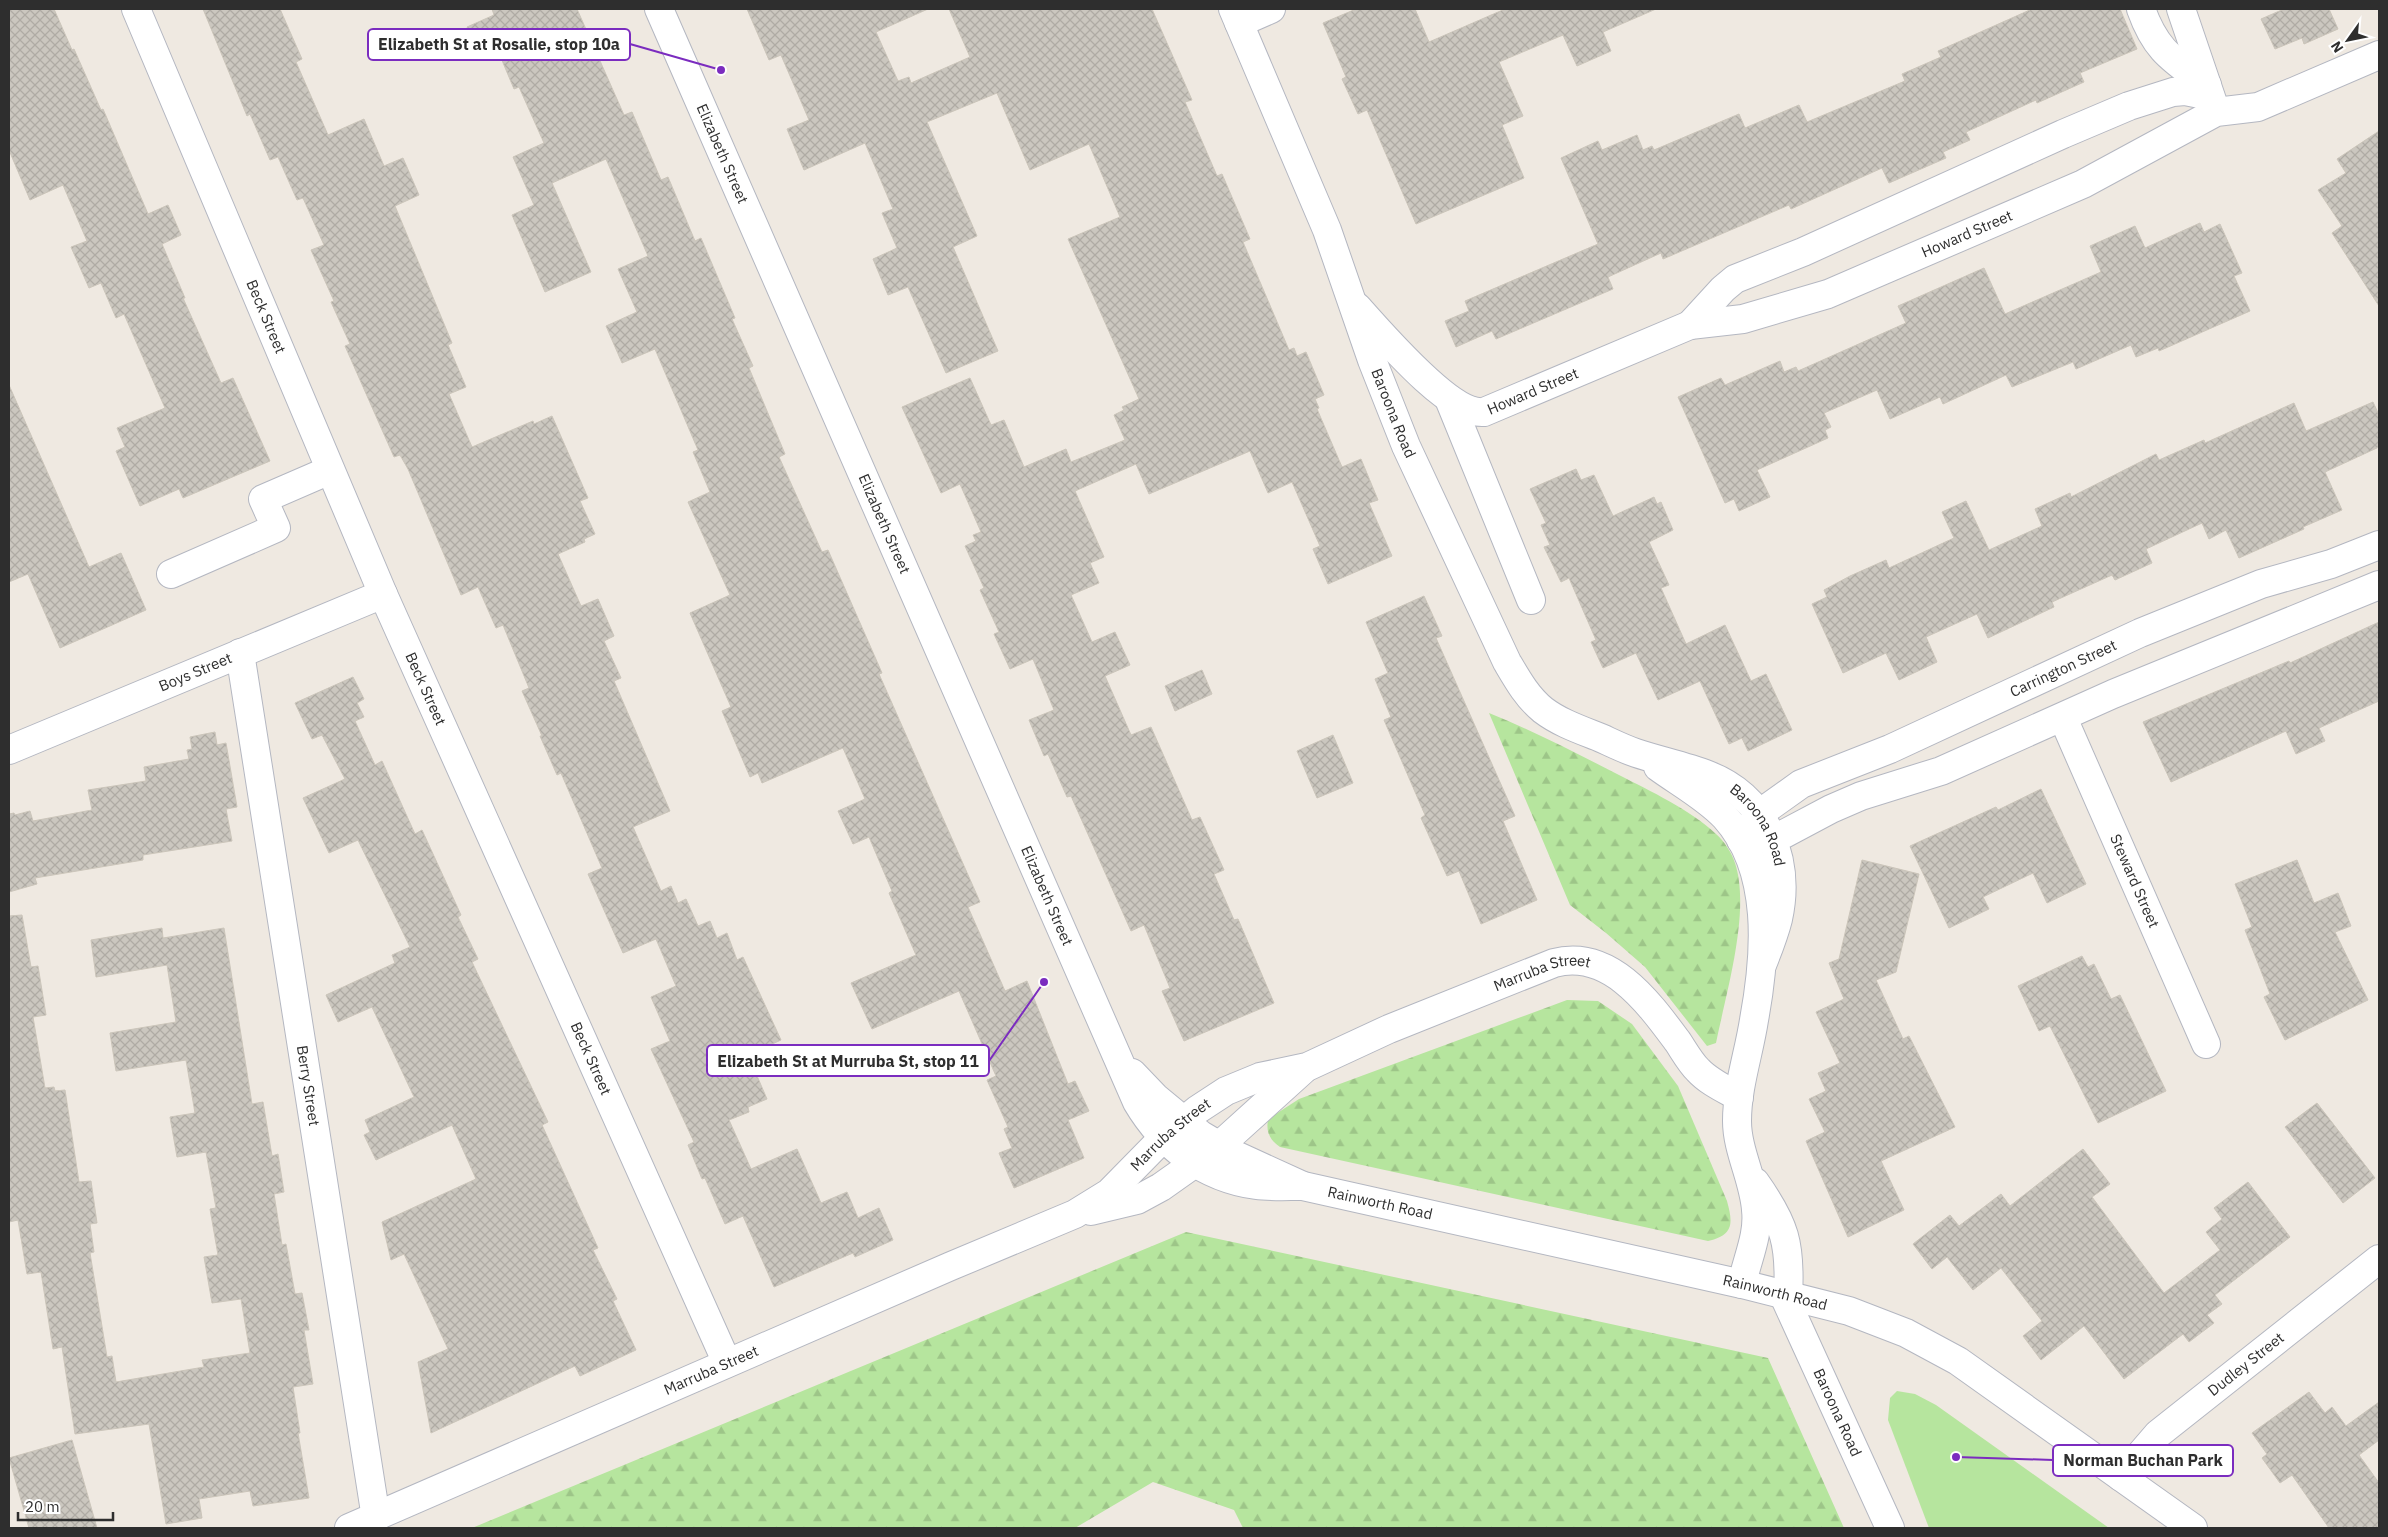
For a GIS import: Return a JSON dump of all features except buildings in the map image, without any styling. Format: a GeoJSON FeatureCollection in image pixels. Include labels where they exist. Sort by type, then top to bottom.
{"type":"FeatureCollection","features":[{"type":"Feature","properties":{"kind":"street","name":"Beck Street"},"geometry":{"type":"LineString","coordinates":[[136,9],[383,594],[727,1363]]}},
{"type":"Feature","properties":{"kind":"street","name":"Elizabeth Street"},"geometry":{"type":"LineString","coordinates":[[659,9],[1137,1102],[1173,1130],[1218,1146]]}},
{"type":"Feature","properties":{"kind":"street"},"geometry":{"type":"LineString","coordinates":[[1236,16],[1271,9]]}},
{"type":"Feature","properties":{"kind":"street"},"geometry":{"type":"LineString","coordinates":[[2141,9],[2156,43],[2164,54],[2211,97],[2258,107],[2379,55]]}},
{"type":"Feature","properties":{"kind":"street"},"geometry":{"type":"LineString","coordinates":[[2181,9],[2211,97]]}},
{"type":"Feature","properties":{"kind":"street","name":"Baroona Road"},"geometry":{"type":"LineString","coordinates":[[1236,16],[1315,200],[1374,366],[1406,446],[1496,640],[1516,678],[1538,706],[1553,716],[1636,753],[1697,771],[1722,781],[1740,794],[1759,814],[1773,838],[1780,866],[1781,896],[1778,918],[1762,966]]}},
{"type":"Feature","properties":{"kind":"street","name":"Howard Street"},"geometry":{"type":"LineString","coordinates":[[1690,325],[1722,289],[1735,280],[1804,252],[2063,134],[2129,106],[2173,92],[2185,91],[2211,97]]}},
{"type":"Feature","properties":{"kind":"street","name":"Howard Street"},"geometry":{"type":"LineString","coordinates":[[1352,302],[1415,368],[1449,399],[1473,412],[1492,410],[1690,325],[1743,319],[1833,291],[2083,184],[2211,97]]}},
{"type":"Feature","properties":{"kind":"street"},"geometry":{"type":"LineString","coordinates":[[1449,399],[1530,600]]}},
{"type":"Feature","properties":{"kind":"street"},"geometry":{"type":"LineString","coordinates":[[171,574],[276,528],[263,499],[330,470]]}},
{"type":"Feature","properties":{"kind":"street","name":"Carrington Street"},"geometry":{"type":"LineString","coordinates":[[1741,840],[1759,814],[1801,784],[1890,750],[2140,634],[2261,584],[2331,564],[2379,545]]}},
{"type":"Feature","properties":{"kind":"street"},"geometry":{"type":"LineString","coordinates":[[1741,840],[1773,838],[1861,796],[1941,770],[2063,718],[2113,694],[2379,585]]}},
{"type":"Feature","properties":{"kind":"street","name":"Boys Street"},"geometry":{"type":"LineString","coordinates":[[9,750],[383,594]]}},
{"type":"Feature","properties":{"kind":"street","name":"Berry Street"},"geometry":{"type":"LineString","coordinates":[[240,653],[376,1518]]}},
{"type":"Feature","properties":{"kind":"street","name":"Steward Street"},"geometry":{"type":"LineString","coordinates":[[2063,718],[2206,1044]]}},
{"type":"Feature","properties":{"kind":"street","name":"Baroona Road"},"geometry":{"type":"LineString","coordinates":[[1636,753],[1712,805],[1724,816],[1741,840],[1753,868],[1758,890],[1762,918],[1762,966],[1755,1019],[1739,1098],[1738,1129],[1755,1200],[1756,1226],[1742,1284]]}},
{"type":"Feature","properties":{"kind":"street","name":"Marruba Street"},"geometry":{"type":"LineString","coordinates":[[349,1528],[376,1518],[727,1363],[1075,1214],[1098,1201],[1121,1183],[1173,1130],[1211,1100],[1235,1086],[1260,1077],[1307,1067],[1389,1029],[1530,971],[1562,961],[1580,960],[1603,967],[1634,988],[1653,1009],[1697,1070],[1739,1098]]}},
{"type":"Feature","properties":{"kind":"street","name":"Marruba Street"},"geometry":{"type":"LineString","coordinates":[[1075,1214],[1142,1198],[1218,1146],[1307,1067]]}},
{"type":"Feature","properties":{"kind":"street","name":"Elizabeth Street"},"geometry":{"type":"LineString","coordinates":[[1173,1130],[1194,1163]]}},
{"type":"Feature","properties":{"kind":"street","name":"Rainworth Road"},"geometry":{"type":"LineString","coordinates":[[1218,1146],[1303,1186]]}},
{"type":"Feature","properties":{"kind":"street","name":"Rainworth Road"},"geometry":{"type":"LineString","coordinates":[[1194,1163],[1216,1175],[1248,1184],[1303,1186],[1742,1284],[1849,1312],[1884,1324],[1946,1354],[2194,1528]]}},
{"type":"Feature","properties":{"kind":"street","name":"Baroona Road"},"geometry":{"type":"LineString","coordinates":[[1747,1167],[1776,1213],[1784,1234],[1789,1260],[1786,1296],[1890,1528]]}},
{"type":"Feature","properties":{"kind":"street","name":"Dudley Street"},"geometry":{"type":"LineString","coordinates":[[2121,1477],[2158,1434],[2379,1259]]}},
{"type":"Feature","properties":{"kind":"green space"},"geometry":{"type":"Polygon","coordinates":[[[1489,713],[1555,742],[1670,801],[1706,825],[1727,847],[1735,863],[1739,882],[1739,928],[1731,977],[1716,1043],[1707,1046],[1645,967],[1570,905],[1489,713]]]}},
{"type":"Feature","properties":{"kind":"green space"},"geometry":{"type":"Polygon","coordinates":[[[1567,1000],[1598,1001],[1632,1024],[1678,1086],[1727,1201],[1730,1227],[1723,1235],[1708,1241],[1280,1147],[1269,1135],[1267,1128],[1268,1119],[1299,1099],[1567,1000]]]}},
{"type":"Feature","properties":{"kind":"green space"},"geometry":{"type":"Polygon","coordinates":[[[1186,1232],[1768,1358],[1844,1528],[1243,1528],[1234,1510],[1153,1482],[1075,1528],[472,1528],[1186,1232]]]}},
{"type":"Feature","properties":{"kind":"green space"},"geometry":{"type":"Polygon","coordinates":[[[1897,1391],[1915,1394],[1936,1405],[2109,1528],[1929,1528],[1888,1420],[1890,1398],[1897,1391]]]}},
{"type":"Feature","properties":{"kind":"place","name":"Elizabeth St at Rosalie, stop 10a"},"geometry":{"type":"Point","coordinates":[721,70]}},
{"type":"Feature","properties":{"kind":"place","name":"Elizabeth St at Murruba St, stop 11"},"geometry":{"type":"Point","coordinates":[1044,982]}},
{"type":"Feature","properties":{"kind":"place","name":"Norman Buchan Park"},"geometry":{"type":"Point","coordinates":[1956,1457]}}]}
